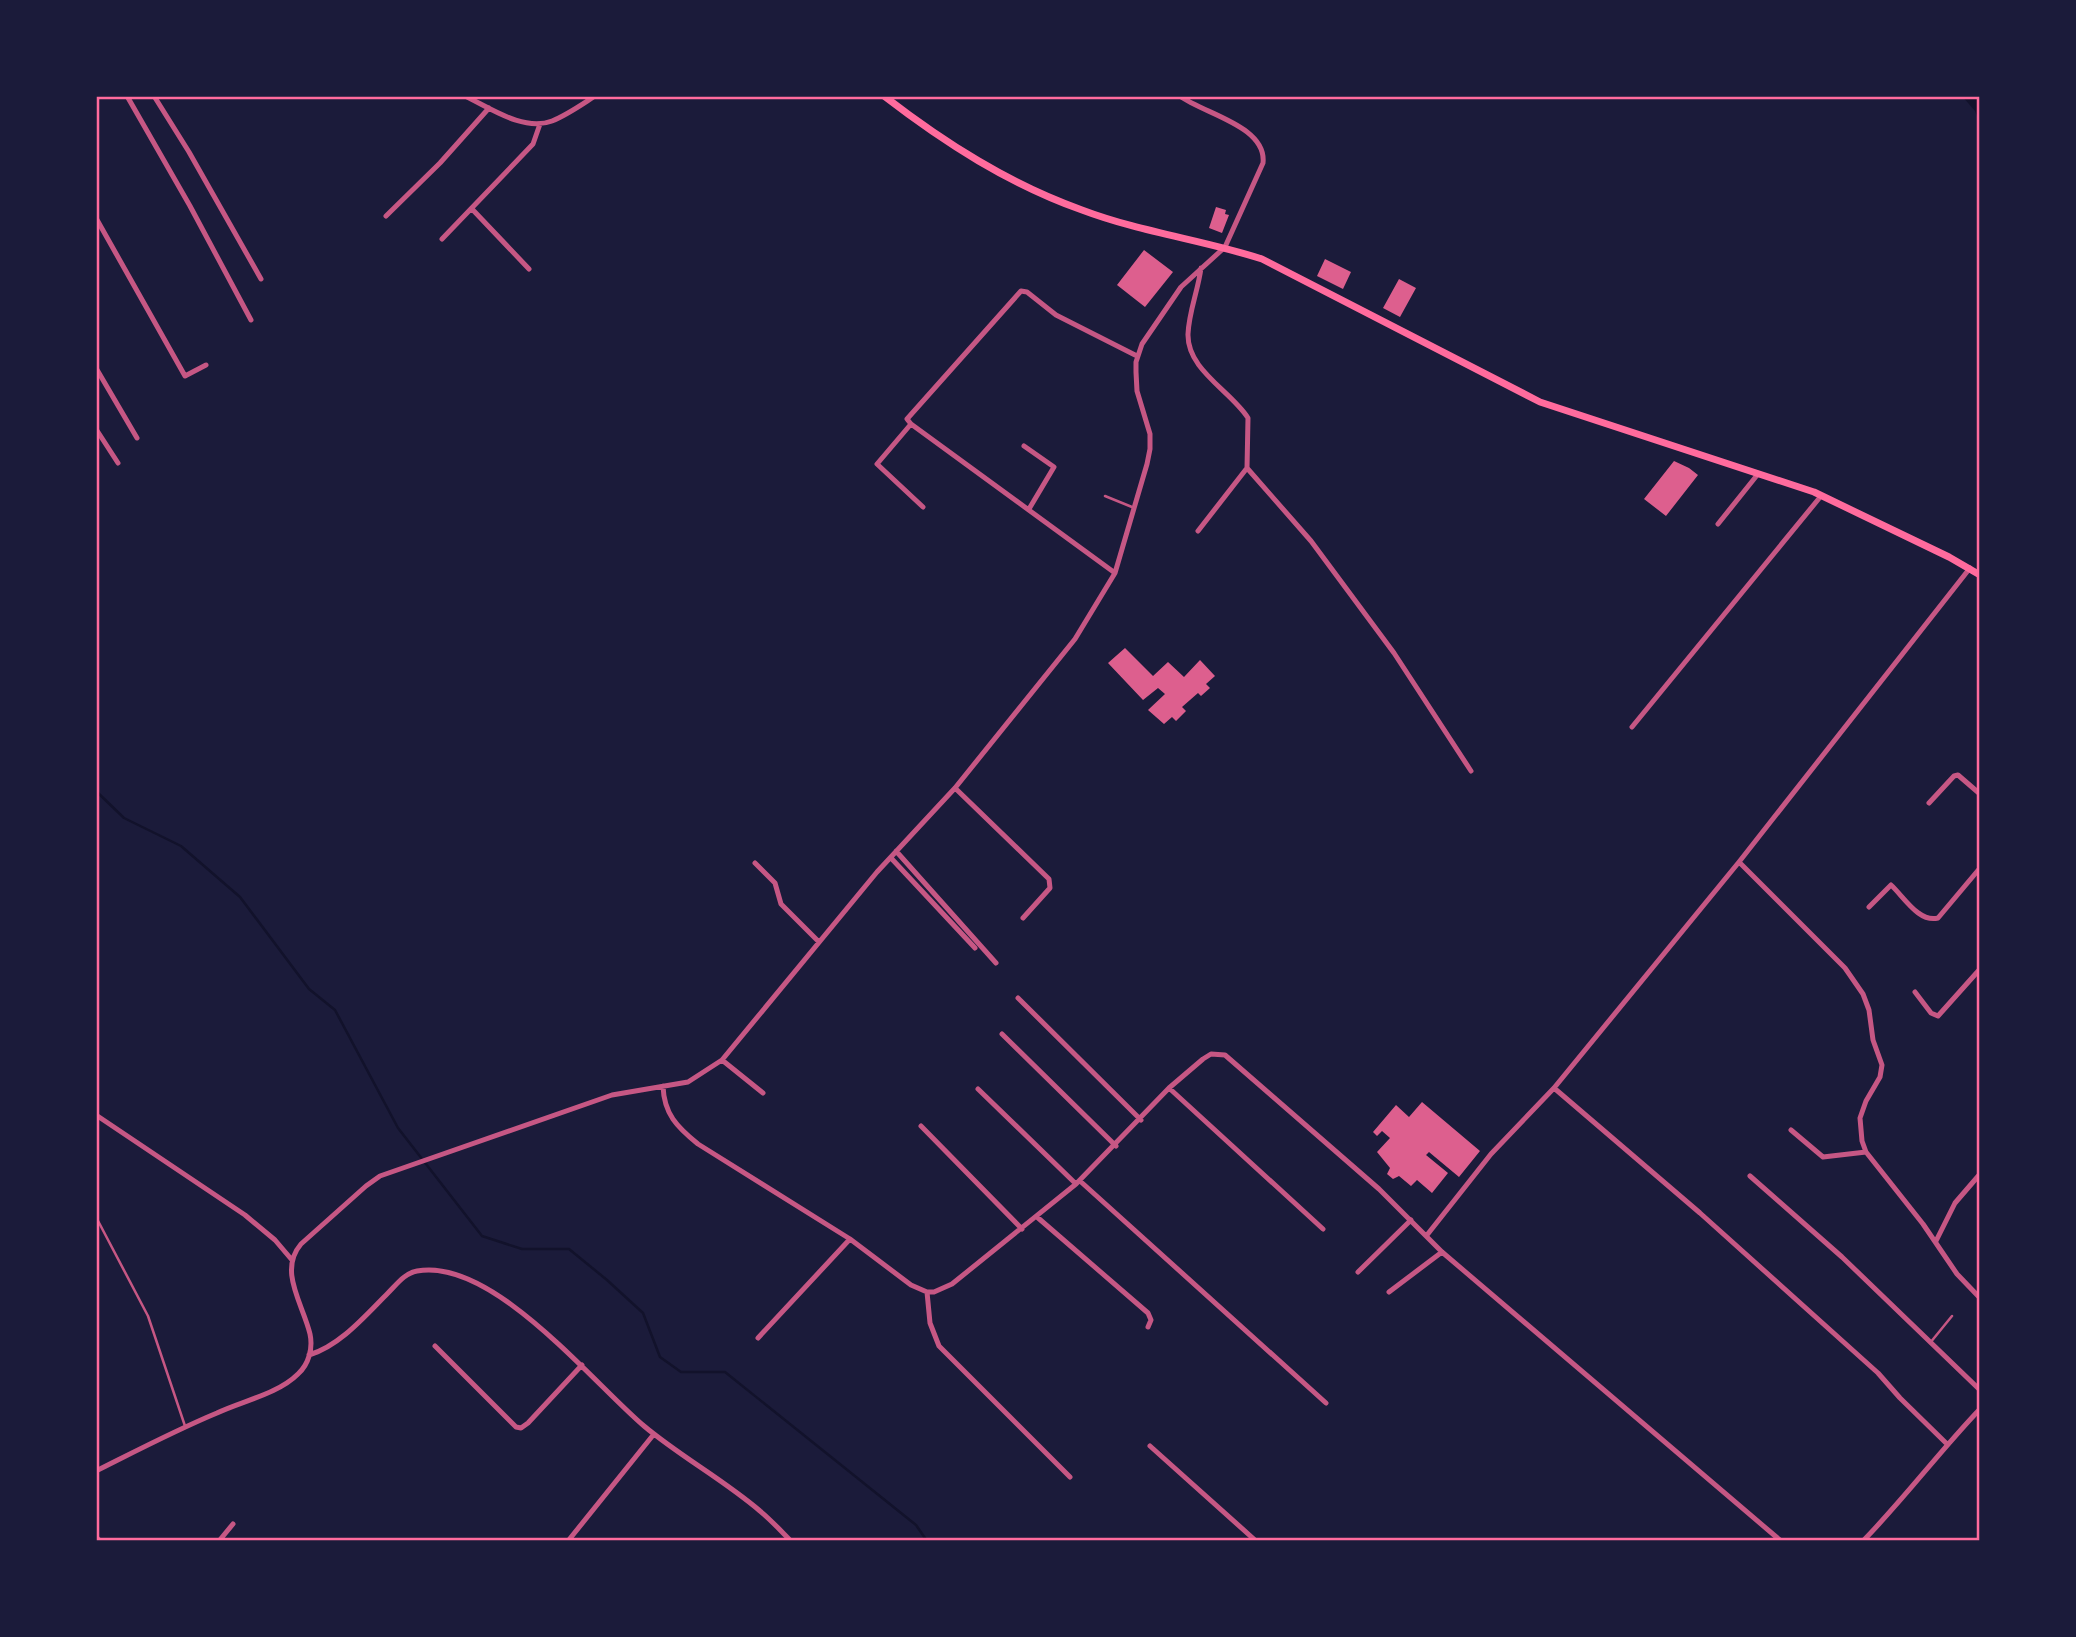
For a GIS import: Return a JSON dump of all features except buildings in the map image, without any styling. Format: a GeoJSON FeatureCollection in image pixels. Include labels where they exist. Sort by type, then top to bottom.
{"type":"FeatureCollection","features":[{"type":"Feature","properties":{"kind":"main road"},"geometry":{"type":"LineString","coordinates":[[884,96],[933,134],[1025,188],[1083,211],[1143,229],[1226,247],[1262,259],[1540,402],[1821,496],[1980,575]]}},
{"type":"Feature","properties":{"kind":"street"},"geometry":{"type":"LineString","coordinates":[[127,96],[251,320]]}},
{"type":"Feature","properties":{"kind":"street"},"geometry":{"type":"LineString","coordinates":[[154,96],[261,279]]}},
{"type":"Feature","properties":{"kind":"street"},"geometry":{"type":"LineString","coordinates":[[465,96],[515,120],[540,124],[561,117],[595,96]]}},
{"type":"Feature","properties":{"kind":"street"},"geometry":{"type":"LineString","coordinates":[[96,1471],[292,1379],[301,1371],[309,1355],[310,1337],[292,1280],[292,1260],[301,1244],[366,1186],[392,1171],[612,1095],[688,1082],[722,1060],[896,851],[955,788],[1075,639],[1115,573],[1150,449],[1150,434],[1138,391],[1136,372],[1142,344],[1181,287],[1226,247],[1263,163],[1262,150],[1254,138],[1180,96]]}},
{"type":"Feature","properties":{"kind":"street"},"geometry":{"type":"LineString","coordinates":[[386,216],[440,163],[489,108]]}},
{"type":"Feature","properties":{"kind":"street"},"geometry":{"type":"LineString","coordinates":[[442,239],[533,144],[540,124]]}},
{"type":"Feature","properties":{"kind":"street"},"geometry":{"type":"LineString","coordinates":[[472,209],[529,269]]}},
{"type":"Feature","properties":{"kind":"street"},"geometry":{"type":"LineString","coordinates":[[96,218],[185,376],[206,365]]}},
{"type":"Feature","properties":{"kind":"street"},"geometry":{"type":"LineString","coordinates":[[1198,531],[1247,468],[1248,418],[1208,375],[1189,345],[1190,315],[1201,268]]}},
{"type":"Feature","properties":{"kind":"street"},"geometry":{"type":"LineString","coordinates":[[1115,573],[911,424],[908,419],[1021,291],[1027,292],[1056,315],[1138,356]]}},
{"type":"Feature","properties":{"kind":"street"},"geometry":{"type":"LineString","coordinates":[[96,368],[137,438]]}},
{"type":"Feature","properties":{"kind":"street"},"geometry":{"type":"LineString","coordinates":[[911,424],[877,464],[923,507]]}},
{"type":"Feature","properties":{"kind":"street"},"geometry":{"type":"LineString","coordinates":[[96,429],[118,463]]}},
{"type":"Feature","properties":{"kind":"street"},"geometry":{"type":"LineString","coordinates":[[1024,446],[1054,467],[1029,509]]}},
{"type":"Feature","properties":{"kind":"street"},"geometry":{"type":"LineString","coordinates":[[1247,468],[1311,541],[1386,642],[1471,771]]}},
{"type":"Feature","properties":{"kind":"street"},"geometry":{"type":"LineString","coordinates":[[1718,524],[1758,474]]}},
{"type":"Feature","properties":{"kind":"street"},"geometry":{"type":"LineString","coordinates":[[1632,727],[1821,496]]}},
{"type":"Feature","properties":{"kind":"street"},"geometry":{"type":"LineString","coordinates":[[1427,1235],[1491,1154],[1554,1088],[1739,863],[1970,568]]}},
{"type":"Feature","properties":{"kind":"street"},"geometry":{"type":"LineString","coordinates":[[1929,803],[1958,775],[1980,794]]}},
{"type":"Feature","properties":{"kind":"street"},"geometry":{"type":"LineString","coordinates":[[955,788],[1049,879],[1051,888],[1023,918]]}},
{"type":"Feature","properties":{"kind":"street"},"geometry":{"type":"LineString","coordinates":[[896,851],[996,963]]}},
{"type":"Feature","properties":{"kind":"street"},"geometry":{"type":"LineString","coordinates":[[891,858],[975,948]]}},
{"type":"Feature","properties":{"kind":"street"},"geometry":{"type":"LineString","coordinates":[[755,863],[775,883],[781,904],[819,942]]}},
{"type":"Feature","properties":{"kind":"street"},"geometry":{"type":"LineString","coordinates":[[1739,863],[1854,978],[1869,1010],[1873,1040],[1882,1065],[1880,1077],[1860,1118],[1866,1152],[1936,1241],[1957,1274],[1980,1298]]}},
{"type":"Feature","properties":{"kind":"street"},"geometry":{"type":"LineString","coordinates":[[1869,907],[1891,886],[1923,918],[1938,918],[1980,868]]}},
{"type":"Feature","properties":{"kind":"street"},"geometry":{"type":"LineString","coordinates":[[1915,992],[1931,1013],[1938,1016],[1980,969]]}},
{"type":"Feature","properties":{"kind":"street"},"geometry":{"type":"LineString","coordinates":[[1018,998],[1141,1120]]}},
{"type":"Feature","properties":{"kind":"street"},"geometry":{"type":"LineString","coordinates":[[1002,1034],[1116,1146]]}},
{"type":"Feature","properties":{"kind":"street"},"geometry":{"type":"LineString","coordinates":[[663,1086],[667,1111],[680,1129],[698,1144],[850,1239],[911,1285],[927,1292],[952,1284],[1022,1229],[1078,1183],[1169,1088],[1211,1054],[1224,1055],[1325,1141],[1442,1252],[1782,1541]]}},
{"type":"Feature","properties":{"kind":"street"},"geometry":{"type":"LineString","coordinates":[[722,1060],[763,1093]]}},
{"type":"Feature","properties":{"kind":"street"},"geometry":{"type":"LineString","coordinates":[[1169,1088],[1323,1229]]}},
{"type":"Feature","properties":{"kind":"street"},"geometry":{"type":"LineString","coordinates":[[1554,1088],[1700,1213],[1878,1373],[1947,1444]]}},
{"type":"Feature","properties":{"kind":"street"},"geometry":{"type":"LineString","coordinates":[[978,1089],[1078,1183],[1325,1403]]}},
{"type":"Feature","properties":{"kind":"street"},"geometry":{"type":"LineString","coordinates":[[96,1115],[245,1215],[275,1240],[292,1260]]}},
{"type":"Feature","properties":{"kind":"street"},"geometry":{"type":"LineString","coordinates":[[920,1126],[1022,1229]]}},
{"type":"Feature","properties":{"kind":"street"},"geometry":{"type":"LineString","coordinates":[[1791,1130],[1823,1157],[1866,1152]]}},
{"type":"Feature","properties":{"kind":"street"},"geometry":{"type":"LineString","coordinates":[[1936,1241],[1955,1203],[1980,1174]]}},
{"type":"Feature","properties":{"kind":"street"},"geometry":{"type":"LineString","coordinates":[[1750,1175],[1842,1257],[1980,1390]]}},
{"type":"Feature","properties":{"kind":"street"},"geometry":{"type":"LineString","coordinates":[[1037,1217],[1148,1313],[1151,1320],[1148,1327]]}},
{"type":"Feature","properties":{"kind":"street"},"geometry":{"type":"LineString","coordinates":[[1358,1272],[1411,1220]]}},
{"type":"Feature","properties":{"kind":"street"},"geometry":{"type":"LineString","coordinates":[[758,1338],[850,1239]]}},
{"type":"Feature","properties":{"kind":"street"},"geometry":{"type":"LineString","coordinates":[[1389,1292],[1442,1252]]}},
{"type":"Feature","properties":{"kind":"street"},"geometry":{"type":"LineString","coordinates":[[309,1355],[322,1350],[352,1328],[409,1273],[436,1270],[471,1279],[509,1303],[582,1365],[654,1434],[752,1505],[791,1541]]}},
{"type":"Feature","properties":{"kind":"street"},"geometry":{"type":"LineString","coordinates":[[927,1292],[930,1323],[939,1346],[1070,1477]]}},
{"type":"Feature","properties":{"kind":"street"},"geometry":{"type":"LineString","coordinates":[[435,1346],[516,1427],[521,1428],[582,1365]]}},
{"type":"Feature","properties":{"kind":"street"},"geometry":{"type":"LineString","coordinates":[[1863,1541],[1980,1409]]}},
{"type":"Feature","properties":{"kind":"street"},"geometry":{"type":"LineString","coordinates":[[568,1541],[654,1434]]}},
{"type":"Feature","properties":{"kind":"street"},"geometry":{"type":"LineString","coordinates":[[1150,1446],[1256,1541]]}},
{"type":"Feature","properties":{"kind":"street"},"geometry":{"type":"LineString","coordinates":[[219,1541],[233,1524]]}},
{"type":"Feature","properties":{"kind":"street"},"geometry":{"type":"LineString","coordinates":[[96,1537],[100,1541]]}},
{"type":"Feature","properties":{"kind":"lane"},"geometry":{"type":"LineString","coordinates":[[1105,496],[1135,509]]}},
{"type":"Feature","properties":{"kind":"lane"},"geometry":{"type":"LineString","coordinates":[[96,1217],[148,1316],[185,1427]]}},
{"type":"Feature","properties":{"kind":"lane"},"geometry":{"type":"LineString","coordinates":[[1930,1343],[1952,1316]]}},
{"type":"Feature","properties":{"kind":"shaded area"},"geometry":{"type":"Polygon","coordinates":[[[1962,96],[1980,96],[1980,124],[1975,111],[1962,96]]]}},
{"type":"Feature","properties":{"kind":"waterway"},"geometry":{"type":"LineString","coordinates":[[96,791],[124,818],[181,846],[240,897],[309,989],[335,1010],[398,1128],[482,1236],[522,1249],[569,1249],[643,1313],[660,1357],[681,1372],[725,1372],[916,1525],[927,1541]]}}]}
